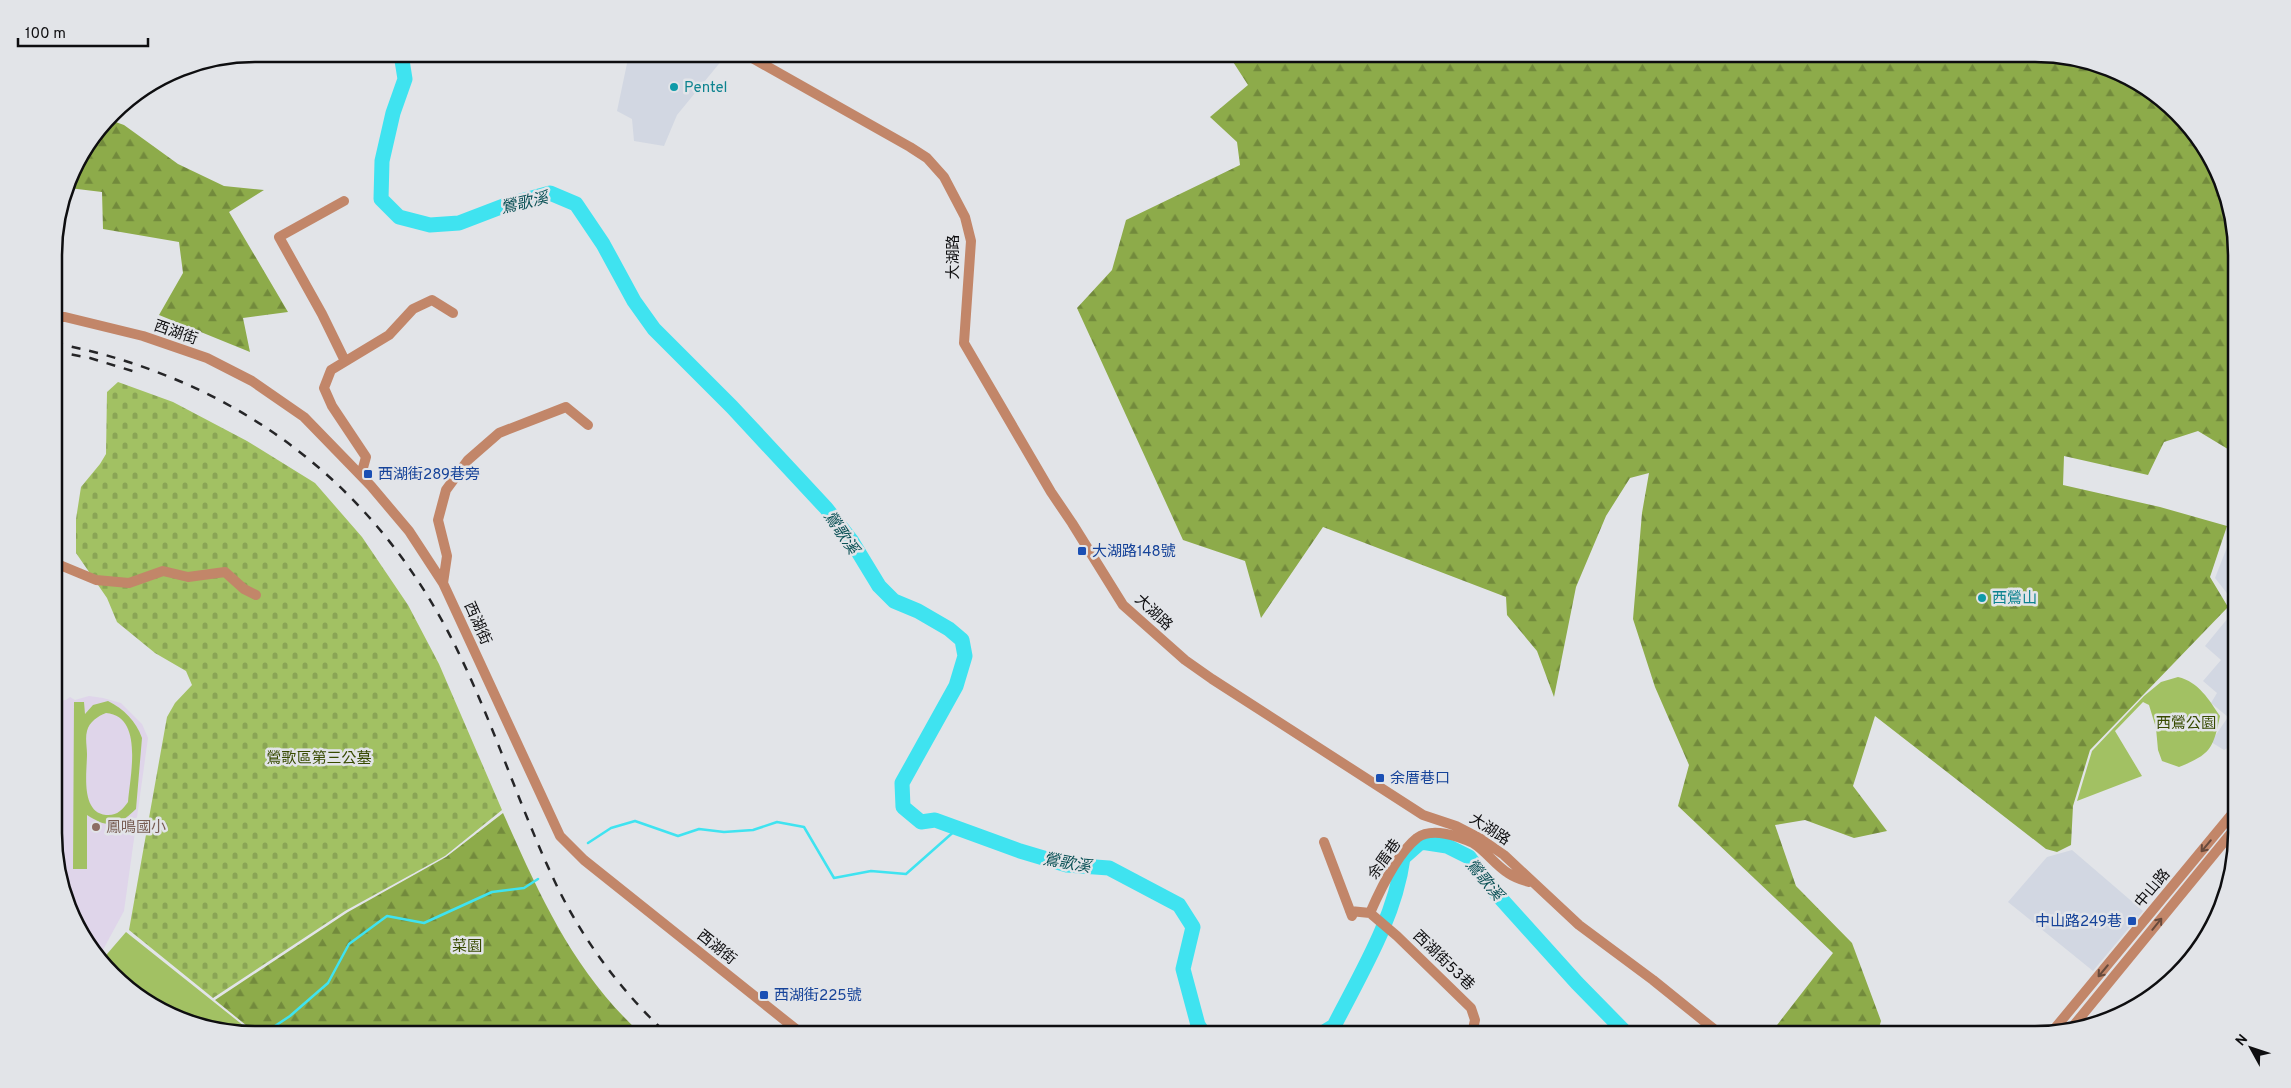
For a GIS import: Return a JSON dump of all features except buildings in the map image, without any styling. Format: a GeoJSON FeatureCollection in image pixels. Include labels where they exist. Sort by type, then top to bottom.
{"type":"FeatureCollection","features":[{"type":"Feature","properties":{"kind":"street","name":"大湖路"},"geometry":{"type":"LineString","coordinates":[[759,62],[910,146],[928,158],[944,177],[965,217],[971,241],[964,343],[1051,492],[1123,605],[1185,660],[1239,698],[1423,815],[1456,826],[1481,839],[1504,855],[1579,925],[1653,980],[1710,1026]]}},
{"type":"Feature","properties":{"kind":"street"},"geometry":{"type":"LineString","coordinates":[[344,201],[279,237],[322,314],[345,361]]}},
{"type":"Feature","properties":{"kind":"street"},"geometry":{"type":"LineString","coordinates":[[361,475],[366,457],[332,406],[324,388],[331,370],[389,336],[413,309],[432,300],[453,313]]}},
{"type":"Feature","properties":{"kind":"street","name":"西湖街"},"geometry":{"type":"LineString","coordinates":[[62,317],[143,336],[207,358],[252,381],[304,417],[361,475],[409,531],[443,583],[560,836],[584,860],[792,1026]]}},
{"type":"Feature","properties":{"kind":"street"},"geometry":{"type":"LineString","coordinates":[[443,583],[447,556],[438,520],[446,490],[468,460],[499,433],[566,407],[588,425]]}},
{"type":"Feature","properties":{"kind":"street"},"geometry":{"type":"LineString","coordinates":[[62,566],[96,580],[129,583],[163,571],[188,577],[225,572],[244,589],[256,595]]}},
{"type":"Feature","properties":{"kind":"street","name":"中山路"},"geometry":{"type":"LineString","coordinates":[[2058,1024],[2228,819]]}},
{"type":"Feature","properties":{"kind":"street","name":"余厝巷"},"geometry":{"type":"LineString","coordinates":[[1370,913],[1382,886],[1398,861],[1418,837],[1434,834],[1451,834],[1474,844],[1509,874],[1537,886]]}},
{"type":"Feature","properties":{"kind":"street","name":"中山路"},"geometry":{"type":"LineString","coordinates":[[2077,1021],[2228,837]]}},
{"type":"Feature","properties":{"kind":"street"},"geometry":{"type":"LineString","coordinates":[[1324,842],[1351,914],[1370,913]]}},
{"type":"Feature","properties":{"kind":"street","name":"西湖街53巷"},"geometry":{"type":"LineString","coordinates":[[1370,913],[1397,936],[1471,1008],[1475,1020],[1474,1026]]}},
{"type":"Feature","properties":{"kind":"shaded area"},"geometry":{"type":"Polygon","coordinates":[[[627,62],[720,62],[677,115],[664,146],[634,141],[632,119],[617,111],[627,62]]]}},
{"type":"Feature","properties":{"kind":"shaded area"},"geometry":{"type":"Polygon","coordinates":[[[2228,545],[2228,595],[2215,578],[2228,545]]]}},
{"type":"Feature","properties":{"kind":"shaded area"},"geometry":{"type":"Polygon","coordinates":[[[2228,618],[2228,717],[2211,703],[2217,693],[2203,681],[2221,660],[2205,646],[2228,618]]]}},
{"type":"Feature","properties":{"kind":"shaded area","name":"鳳鳴國小"},"geometry":{"type":"Polygon","coordinates":[[[89,696],[121,703],[142,724],[148,738],[124,911],[103,951],[88,929],[77,907],[69,883],[64,858],[62,833],[62,700],[70,697],[75,700],[89,696]]]}},
{"type":"Feature","properties":{"kind":"shaded area"},"geometry":{"type":"Polygon","coordinates":[[[2228,717],[2228,748],[2224,750],[2211,742],[2228,717]]]}},
{"type":"Feature","properties":{"kind":"shaded area"},"geometry":{"type":"Polygon","coordinates":[[[2072,850],[2143,911],[2093,971],[2008,902],[2047,857],[2072,850]]]}},
{"type":"Feature","properties":{"kind":"green space"},"geometry":{"type":"Polygon","coordinates":[[[1233,62],[2036,62],[2086,69],[2121,82],[2163,110],[2181,128],[2196,148],[2214,181],[2222,205],[2227,230],[2228,449],[2198,431],[2164,442],[2148,475],[2064,456],[2063,485],[2160,507],[2227,526],[2210,577],[2228,607],[2090,750],[2073,806],[2071,845],[2057,852],[2046,849],[1875,716],[1853,786],[1887,831],[1854,838],[1805,820],[1775,825],[1796,886],[1852,943],[1881,1021],[1879,1026],[1776,1026],[1833,953],[1678,806],[1689,765],[1655,687],[1633,619],[1642,513],[1649,473],[1630,478],[1606,516],[1576,587],[1554,697],[1537,651],[1507,615],[1506,597],[1323,527],[1261,618],[1245,561],[1183,540],[1077,308],[1112,270],[1126,220],[1240,165],[1237,142],[1210,117],[1248,85],[1233,62]]]}},
{"type":"Feature","properties":{"kind":"green space"},"geometry":{"type":"Polygon","coordinates":[[[116,122],[124,125],[178,164],[224,186],[264,190],[229,212],[288,312],[243,318],[250,352],[159,315],[183,273],[179,242],[103,229],[102,192],[74,189],[88,159],[116,122]]]}},
{"type":"Feature","properties":{"kind":"green space","name":"鶯歌區第三公墓"},"geometry":{"type":"Polygon","coordinates":[[[118,382],[173,402],[247,441],[315,483],[362,537],[408,605],[439,664],[502,810],[445,856],[345,911],[213,998],[129,930],[167,717],[175,703],[192,685],[186,671],[155,653],[117,622],[107,598],[76,553],[76,519],[81,487],[106,454],[107,392],[118,382]]]}},
{"type":"Feature","properties":{"kind":"green space","name":"西鶯公園"},"geometry":{"type":"Polygon","coordinates":[[[2178,677],[2198,687],[2220,716],[2215,736],[2209,749],[2198,758],[2179,767],[2162,761],[2158,750],[2156,728],[2149,705],[2143,702],[2115,731],[2142,776],[2077,801],[2092,751],[2144,696],[2161,682],[2178,677]]]}},
{"type":"Feature","properties":{"kind":"green space"},"geometry":{"type":"Polygon","coordinates":[[[108,701],[114,704],[129,716],[142,738],[136,809],[123,820],[113,824],[95,820],[87,815],[87,869],[73,869],[74,702],[84,702],[85,714],[93,705],[108,701]],[[106,713],[100,716],[90,725],[86,734],[86,780],[89,799],[92,807],[106,815],[113,815],[119,812],[128,802],[132,749],[126,725],[118,717],[106,713]]]}},
{"type":"Feature","properties":{"kind":"green space","name":"菜園"},"geometry":{"type":"Polygon","coordinates":[[[503,813],[560,931],[596,984],[633,1026],[255,1026],[246,1025],[215,1000],[348,912],[446,857],[503,813]]]}},
{"type":"Feature","properties":{"kind":"green space"},"geometry":{"type":"Polygon","coordinates":[[[126,932],[243,1025],[205,1019],[170,1006],[138,986],[106,955],[126,932]]]}},
{"type":"Feature","properties":{"kind":"waterway","name":"鶯歌溪"},"geometry":{"type":"LineString","coordinates":[[402,62],[405,79],[393,113],[382,161],[381,199],[399,217],[430,225],[459,223],[506,205],[550,193],[576,204],[603,244],[634,301],[654,329],[732,407],[826,508],[851,540],[879,586],[894,601],[918,611],[949,629],[962,640],[965,656],[956,686],[902,783],[903,807],[921,822],[935,820],[1020,851],[1067,865],[1109,868],[1179,905],[1193,927],[1183,969],[1199,1026]]}},
{"type":"Feature","properties":{"kind":"waterway"},"geometry":{"type":"LineString","coordinates":[[588,843],[611,828],[635,821],[678,836],[699,829],[724,832],[753,830],[777,822],[804,827],[834,878],[871,871],[906,874],[958,828]]}},
{"type":"Feature","properties":{"kind":"waterway","name":"鶯歌溪"},"geometry":{"type":"LineString","coordinates":[[1334,1026],[1385,924],[1393,902],[1403,858],[1421,842],[1447,846],[1469,857],[1494,891],[1577,983],[1619,1026]]}},
{"type":"Feature","properties":{"kind":"waterway"},"geometry":{"type":"LineString","coordinates":[[275,1026],[290,1016],[328,983],[349,944],[387,916],[424,923],[492,892],[524,888],[538,879]]}},
{"type":"Feature","properties":{"kind":"railway"},"geometry":{"type":"LineString","coordinates":[[62,345],[122,360],[186,384],[244,414],[299,451],[348,495],[392,544],[430,600],[463,662],[543,855],[577,924],[618,982],[659,1026]]}},
{"type":"Feature","properties":{"kind":"railway"},"geometry":{"type":"LineString","coordinates":[[62,353],[90,358],[139,373]]}},
{"type":"Feature","properties":{"kind":"place","name":"Pentel"},"geometry":{"type":"Point","coordinates":[674,87]}},
{"type":"Feature","properties":{"kind":"place","name":"西湖街289巷旁"},"geometry":{"type":"Point","coordinates":[368,474]}},
{"type":"Feature","properties":{"kind":"place","name":"大湖路148號"},"geometry":{"type":"Point","coordinates":[1082,551]}},
{"type":"Feature","properties":{"kind":"place","name":"西鶯山"},"geometry":{"type":"Point","coordinates":[1982,598]}},
{"type":"Feature","properties":{"kind":"place","name":"余厝巷口"},"geometry":{"type":"Point","coordinates":[1380,778]}},
{"type":"Feature","properties":{"kind":"place","name":"鳳鳴國小"},"geometry":{"type":"Point","coordinates":[96,827]}},
{"type":"Feature","properties":{"kind":"place","name":"中山路249巷"},"geometry":{"type":"Point","coordinates":[2132,921]}},
{"type":"Feature","properties":{"kind":"place","name":"西湖街225號"},"geometry":{"type":"Point","coordinates":[764,995]}}]}
